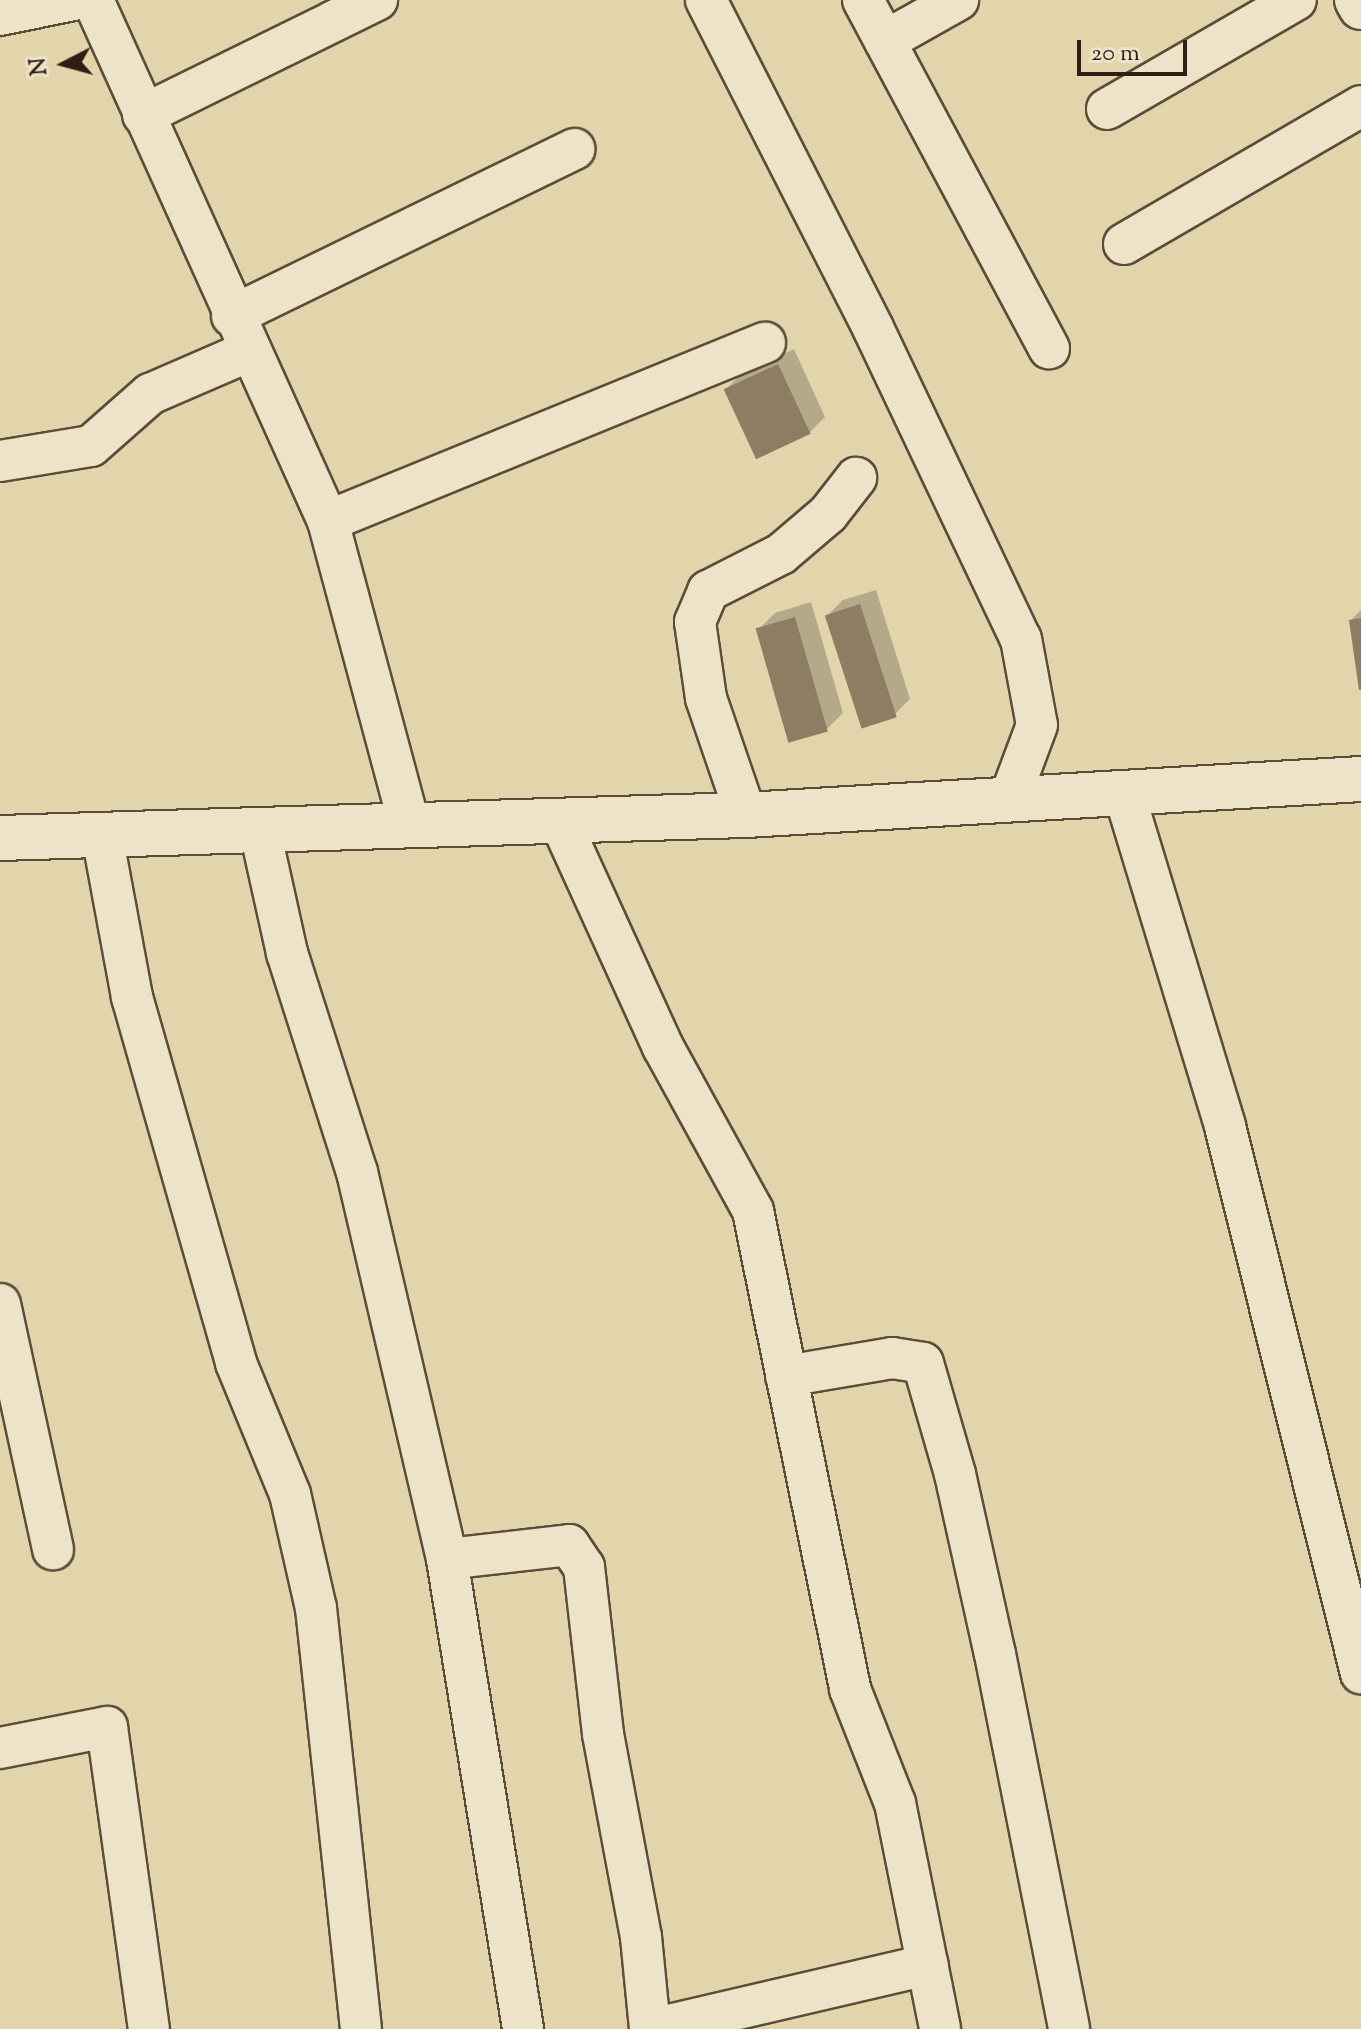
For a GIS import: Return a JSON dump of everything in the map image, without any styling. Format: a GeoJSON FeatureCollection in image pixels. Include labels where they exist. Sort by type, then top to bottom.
{"type":"FeatureCollection","features":[{"type":"Feature","properties":{"kind":"street"},"geometry":{"type":"LineString","coordinates":[[0,15],[73,0]]}},
{"type":"Feature","properties":{"kind":"street"},"geometry":{"type":"LineString","coordinates":[[93,0],[240,334],[328,521],[410,826]]}},
{"type":"Feature","properties":{"kind":"street"},"geometry":{"type":"LineString","coordinates":[[143,115],[377,0]]}},
{"type":"Feature","properties":{"kind":"street"},"geometry":{"type":"LineString","coordinates":[[706,0],[873,328],[1021,639],[1037,725],[1009,800]]}},
{"type":"Feature","properties":{"kind":"street"},"geometry":{"type":"LineString","coordinates":[[863,0],[1049,348]]}},
{"type":"Feature","properties":{"kind":"street"},"geometry":{"type":"LineString","coordinates":[[885,41],[958,0]]}},
{"type":"Feature","properties":{"kind":"street"},"geometry":{"type":"LineString","coordinates":[[1107,109],[1296,0]]}},
{"type":"Feature","properties":{"kind":"street"},"geometry":{"type":"LineString","coordinates":[[1357,0],[1361,7]]}},
{"type":"Feature","properties":{"kind":"street"},"geometry":{"type":"LineString","coordinates":[[1124,244],[1361,106]]}},
{"type":"Feature","properties":{"kind":"street"},"geometry":{"type":"LineString","coordinates":[[0,461],[91,446],[150,394],[240,334],[574,149]]}},
{"type":"Feature","properties":{"kind":"street"},"geometry":{"type":"LineString","coordinates":[[328,521],[765,343]]}},
{"type":"Feature","properties":{"kind":"street"},"geometry":{"type":"LineString","coordinates":[[746,815],[706,698],[695,622],[708,591],[781,554],[828,514],[856,478]]}},
{"type":"Feature","properties":{"kind":"street"},"geometry":{"type":"LineString","coordinates":[[0,838],[746,815],[1361,779]]}},
{"type":"Feature","properties":{"kind":"street"},"geometry":{"type":"LineString","coordinates":[[1124,793],[1225,1126],[1351,1592],[1361,1673]]}},
{"type":"Feature","properties":{"kind":"street"},"geometry":{"type":"LineString","coordinates":[[560,821],[663,1047],[753,1211],[850,1689],[895,1803],[940,2029]]}},
{"type":"Feature","properties":{"kind":"street"},"geometry":{"type":"LineString","coordinates":[[260,831],[287,953],[357,1172],[447,1559],[523,2029]]}},
{"type":"Feature","properties":{"kind":"street"},"geometry":{"type":"LineString","coordinates":[[102,835],[132,997],[236,1363],[290,1494],[316,1608],[361,2029]]}},
{"type":"Feature","properties":{"kind":"street"},"geometry":{"type":"LineString","coordinates":[[0,1304],[53,1549]]}},
{"type":"Feature","properties":{"kind":"street"},"geometry":{"type":"LineString","coordinates":[[786,1376],[892,1358],[923,1363],[955,1474],[1069,2029]]}},
{"type":"Feature","properties":{"kind":"street"},"geometry":{"type":"LineString","coordinates":[[447,1559],[569,1545],[584,1567],[603,1734],[641,1937],[651,2029],[928,1965]]}},
{"type":"Feature","properties":{"kind":"street"},"geometry":{"type":"LineString","coordinates":[[0,1748],[107,1727],[149,2029]]}},
{"type":"Feature","properties":{"kind":"building"},"geometry":{"type":"Polygon","coordinates":[[[778,364],[811,434],[756,459],[724,389],[778,364]]]}},
{"type":"Feature","properties":{"kind":"building"},"geometry":{"type":"Polygon","coordinates":[[[860,604],[897,717],[862,729],[825,615],[860,604]]]}},
{"type":"Feature","properties":{"kind":"building"},"geometry":{"type":"Polygon","coordinates":[[[795,617],[828,731],[788,743],[756,628],[795,617]]]}},
{"type":"Feature","properties":{"kind":"building"},"geometry":{"type":"Polygon","coordinates":[[[1361,618],[1361,690],[1359,690],[1349,620],[1361,618]]]}}]}
